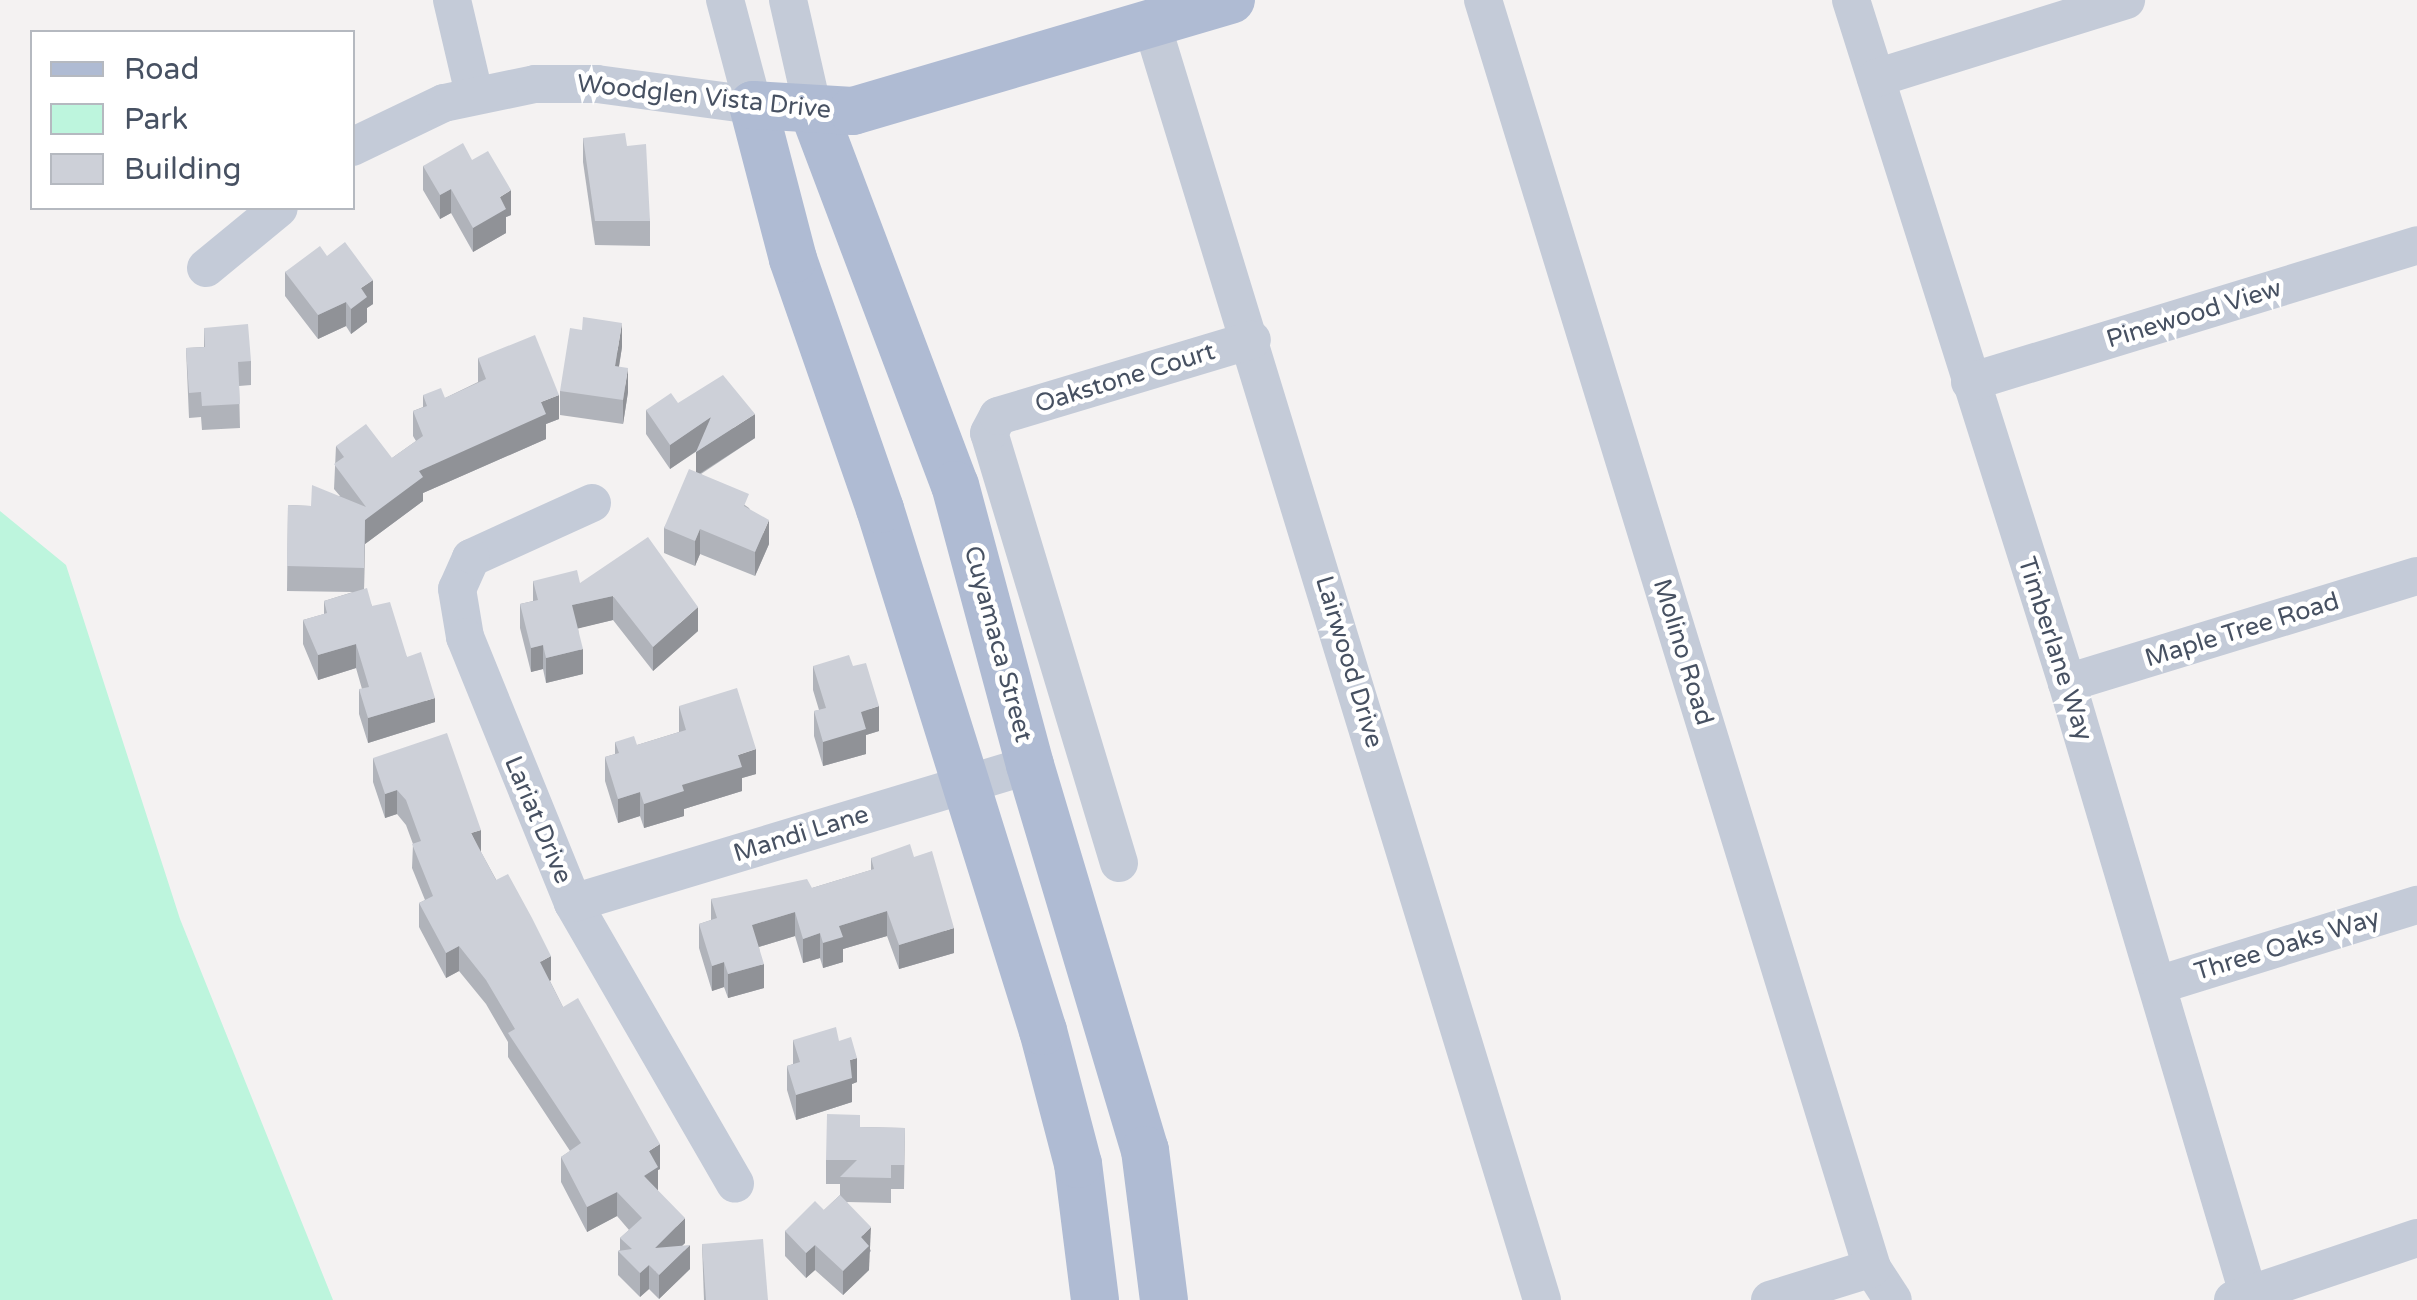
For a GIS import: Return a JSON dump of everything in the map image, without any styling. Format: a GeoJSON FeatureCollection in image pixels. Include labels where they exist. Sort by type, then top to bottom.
{"type":"FeatureCollection","features":[{"type":"Feature","properties":{"kind":"main road","name":"Woodglen Vista Drive"},"geometry":{"type":"LineString","coordinates":[[753,105],[852,111],[1231,0]]}},
{"type":"Feature","properties":{"kind":"main road"},"geometry":{"type":"LineString","coordinates":[[753,105],[792,258],[880,508],[1078,1164],[1095,1300]]}},
{"type":"Feature","properties":{"kind":"main road","name":"Cuyamaca Street"},"geometry":{"type":"LineString","coordinates":[[814,110],[955,485],[1030,765],[1145,1150],[1164,1300]]}},
{"type":"Feature","properties":{"kind":"street"},"geometry":{"type":"LineString","coordinates":[[452,0],[474,94]]}},
{"type":"Feature","properties":{"kind":"street"},"geometry":{"type":"LineString","coordinates":[[725,0],[753,105]]}},
{"type":"Feature","properties":{"kind":"street","name":"Cuyamaca Street"},"geometry":{"type":"LineString","coordinates":[[788,0],[814,110]]}},
{"type":"Feature","properties":{"kind":"street","name":"Molino Road"},"geometry":{"type":"LineString","coordinates":[[1482,0],[1872,1268],[1893,1300]]}},
{"type":"Feature","properties":{"kind":"street","name":"Timberlane Way"},"geometry":{"type":"LineString","coordinates":[[1851,0],[2158,985],[2243,1297]]}},
{"type":"Feature","properties":{"kind":"street"},"geometry":{"type":"LineString","coordinates":[[1876,78],[2126,0]]}},
{"type":"Feature","properties":{"kind":"street","name":"Lairwood Drive"},"geometry":{"type":"LineString","coordinates":[[1152,24],[1252,340],[1542,1300]]}},
{"type":"Feature","properties":{"kind":"street","name":"Woodglen Vista Drive"},"geometry":{"type":"LineString","coordinates":[[355,145],[415,114],[474,94],[597,84],[753,105]]}},
{"type":"Feature","properties":{"kind":"street"},"geometry":{"type":"LineString","coordinates":[[206,268],[277,210]]}},
{"type":"Feature","properties":{"kind":"street","name":"Pinewood View"},"geometry":{"type":"LineString","coordinates":[[1970,382],[2417,245]]}},
{"type":"Feature","properties":{"kind":"street","name":"Oakstone Court"},"geometry":{"type":"LineString","coordinates":[[1119,864],[988,432],[998,416],[1252,340]]}},
{"type":"Feature","properties":{"kind":"street","name":"Lariat Drive"},"geometry":{"type":"LineString","coordinates":[[592,503],[471,558],[457,589],[466,637],[573,903],[735,1184]]}},
{"type":"Feature","properties":{"kind":"street","name":"Maple Tree Road"},"geometry":{"type":"LineString","coordinates":[[2067,684],[2417,576]]}},
{"type":"Feature","properties":{"kind":"street","name":"Mandi Lane"},"geometry":{"type":"LineString","coordinates":[[573,903],[1030,765]]}},
{"type":"Feature","properties":{"kind":"street","name":"Three Oaks Way"},"geometry":{"type":"LineString","coordinates":[[2158,985],[2417,905]]}},
{"type":"Feature","properties":{"kind":"street"},"geometry":{"type":"LineString","coordinates":[[2243,1297],[2417,1238]]}},
{"type":"Feature","properties":{"kind":"street"},"geometry":{"type":"LineString","coordinates":[[1770,1300],[1872,1268]]}},
{"type":"Feature","properties":{"kind":"green space"},"geometry":{"type":"Polygon","coordinates":[[[0,511],[66,565],[180,919],[333,1300],[0,1300],[0,511]]]}},
{"type":"Feature","properties":{"kind":"building"},"geometry":{"type":"Polygon","coordinates":[[[625,133],[627,146],[646,144],[650,221],[595,221],[583,138],[625,133]]]}},
{"type":"Feature","properties":{"kind":"building"},"geometry":{"type":"Polygon","coordinates":[[[463,143],[472,160],[488,151],[511,190],[500,197],[506,209],[473,228],[451,189],[440,195],[423,166],[463,143]]]}},
{"type":"Feature","properties":{"kind":"building"},"geometry":{"type":"Polygon","coordinates":[[[345,242],[373,280],[361,288],[367,297],[351,309],[346,302],[318,315],[285,272],[320,246],[327,256],[345,242]]]}},
{"type":"Feature","properties":{"kind":"building"},"geometry":{"type":"Polygon","coordinates":[[[583,317],[622,323],[615,366],[628,368],[623,400],[560,391],[570,328],[582,330],[583,317]]]}},
{"type":"Feature","properties":{"kind":"building"},"geometry":{"type":"Polygon","coordinates":[[[248,324],[251,361],[238,362],[240,404],[202,406],[201,392],[189,393],[186,348],[205,347],[204,328],[248,324]]]}},
{"type":"Feature","properties":{"kind":"building"},"geometry":{"type":"Polygon","coordinates":[[[535,335],[559,395],[541,402],[546,414],[419,471],[423,477],[365,520],[364,568],[287,566],[288,505],[311,506],[312,485],[366,507],[334,464],[344,457],[336,446],[366,424],[392,458],[423,436],[413,411],[427,406],[423,395],[441,388],[445,398],[486,379],[478,358],[535,335]]]}},
{"type":"Feature","properties":{"kind":"building"},"geometry":{"type":"Polygon","coordinates":[[[723,375],[755,414],[696,452],[711,417],[670,445],[646,410],[671,393],[678,403],[723,375]]]}},
{"type":"Feature","properties":{"kind":"building"},"geometry":{"type":"Polygon","coordinates":[[[689,469],[749,494],[744,506],[769,520],[755,552],[700,529],[695,541],[664,528],[689,469]]]}},
{"type":"Feature","properties":{"kind":"building"},"geometry":{"type":"Polygon","coordinates":[[[648,537],[698,607],[653,647],[613,596],[572,605],[583,649],[546,658],[543,645],[531,648],[520,604],[538,600],[533,581],[577,570],[580,583],[648,537]]]}},
{"type":"Feature","properties":{"kind":"building"},"geometry":{"type":"Polygon","coordinates":[[[367,588],[372,606],[390,602],[407,657],[421,652],[435,698],[368,718],[359,689],[369,687],[356,644],[318,655],[303,620],[327,613],[324,601],[367,588]]]}},
{"type":"Feature","properties":{"kind":"building"},"geometry":{"type":"Polygon","coordinates":[[[849,655],[853,666],[866,663],[879,706],[861,712],[866,729],[823,742],[814,711],[826,708],[813,666],[849,655]]]}},
{"type":"Feature","properties":{"kind":"building"},"geometry":{"type":"Polygon","coordinates":[[[737,688],[756,749],[738,755],[742,767],[682,785],[684,791],[644,804],[640,792],[618,799],[605,757],[619,753],[615,742],[634,736],[637,745],[686,730],[679,706],[737,688]]]}},
{"type":"Feature","properties":{"kind":"building"},"geometry":{"type":"Polygon","coordinates":[[[447,733],[481,830],[471,833],[496,880],[508,874],[532,918],[551,956],[540,962],[563,1007],[578,998],[660,1144],[649,1151],[658,1167],[644,1176],[685,1218],[655,1248],[690,1245],[659,1275],[649,1265],[640,1273],[618,1251],[632,1249],[620,1238],[642,1218],[617,1192],[587,1207],[561,1157],[581,1143],[508,1033],[515,1029],[486,980],[459,946],[446,953],[419,903],[433,896],[412,844],[421,841],[406,800],[397,790],[385,794],[373,758],[447,733]]]}},
{"type":"Feature","properties":{"kind":"building"},"geometry":{"type":"Polygon","coordinates":[[[910,844],[914,857],[932,851],[954,928],[899,945],[887,911],[839,926],[843,937],[823,943],[820,933],[803,939],[795,912],[752,925],[764,964],[728,974],[724,962],[712,966],[699,924],[717,918],[711,899],[807,879],[812,888],[874,869],[871,858],[910,844]]]}},
{"type":"Feature","properties":{"kind":"building"},"geometry":{"type":"Polygon","coordinates":[[[836,1027],[839,1041],[851,1037],[857,1058],[850,1060],[852,1078],[796,1095],[787,1066],[800,1062],[793,1040],[836,1027]]]}},
{"type":"Feature","properties":{"kind":"building"},"geometry":{"type":"Polygon","coordinates":[[[827,1114],[860,1115],[860,1127],[905,1128],[904,1165],[891,1165],[891,1178],[840,1177],[857,1160],[826,1160],[827,1114]]]}},
{"type":"Feature","properties":{"kind":"building"},"geometry":{"type":"Polygon","coordinates":[[[840,1195],[871,1227],[861,1237],[869,1246],[843,1271],[815,1245],[806,1253],[785,1231],[815,1201],[824,1210],[840,1195]]]}},
{"type":"Feature","properties":{"kind":"building"},"geometry":{"type":"Polygon","coordinates":[[[763,1239],[768,1300],[706,1300],[702,1244],[763,1239]]]}}]}
